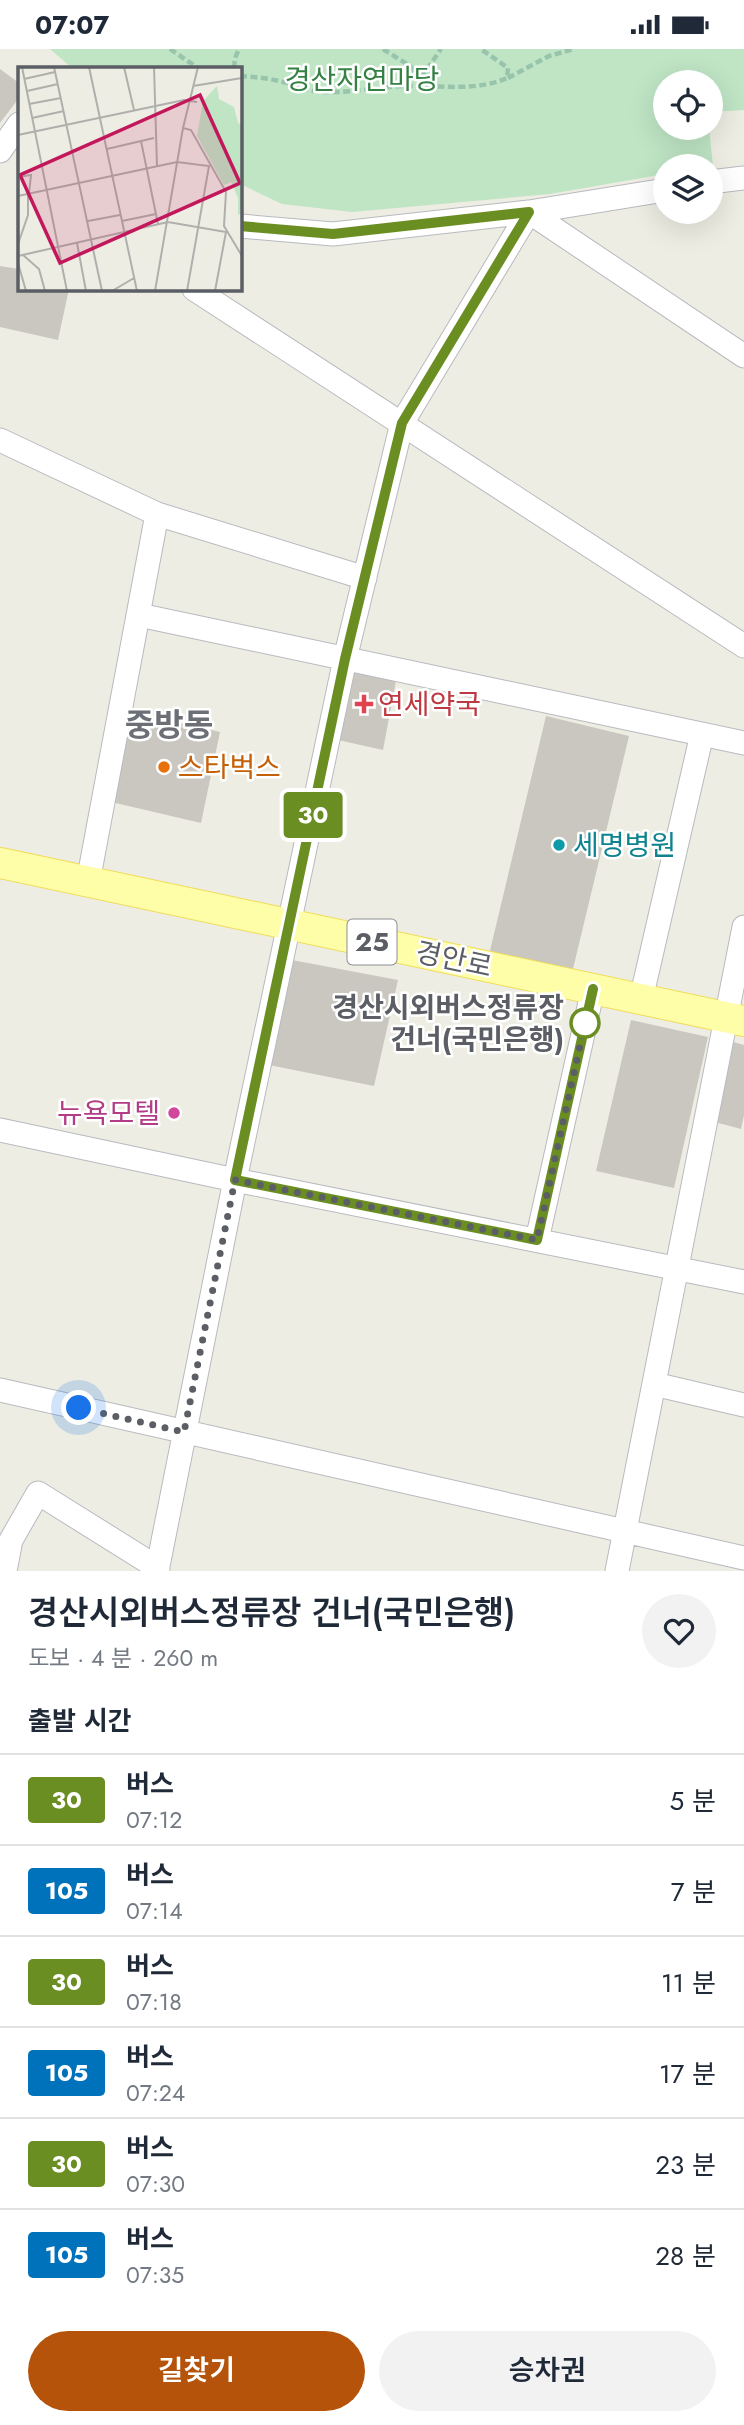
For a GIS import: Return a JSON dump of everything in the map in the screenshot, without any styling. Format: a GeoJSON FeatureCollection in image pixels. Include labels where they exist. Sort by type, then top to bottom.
{"type":"FeatureCollection","features":[{"type":"Feature","properties":{"kind":"main road","name":"경안로"},"geometry":{"type":"LineString","coordinates":[[0,863],[735,1019]]}},
{"type":"Feature","properties":{"kind":"street"},"geometry":{"type":"LineString","coordinates":[[6,149],[18,126]]}},
{"type":"Feature","properties":{"kind":"street"},"geometry":{"type":"LineString","coordinates":[[723,180],[744,178]]}},
{"type":"Feature","properties":{"kind":"street"},"geometry":{"type":"LineString","coordinates":[[242,226],[333,234],[529,212],[653,192]]}},
{"type":"Feature","properties":{"kind":"street"},"geometry":{"type":"LineString","coordinates":[[529,212],[744,356]]}},
{"type":"Feature","properties":{"kind":"street"},"geometry":{"type":"LineString","coordinates":[[5,1571],[10,1540],[38,1493],[157,1570],[235,1180],[345,659],[402,423],[529,212]]}},
{"type":"Feature","properties":{"kind":"street"},"geometry":{"type":"LineString","coordinates":[[197,291],[744,646]]}},
{"type":"Feature","properties":{"kind":"street"},"geometry":{"type":"LineString","coordinates":[[0,440],[157,514],[365,578]]}},
{"type":"Feature","properties":{"kind":"street"},"geometry":{"type":"LineString","coordinates":[[88,882],[157,514]]}},
{"type":"Feature","properties":{"kind":"street"},"geometry":{"type":"LineString","coordinates":[[139,615],[744,743]]}},
{"type":"Feature","properties":{"kind":"street"},"geometry":{"type":"LineString","coordinates":[[640,999],[702,734]]}},
{"type":"Feature","properties":{"kind":"street"},"geometry":{"type":"LineString","coordinates":[[617,1571],[677,1267],[735,1019],[744,927]]}},
{"type":"Feature","properties":{"kind":"street"},"geometry":{"type":"LineString","coordinates":[[537,1240],[593,989]]}},
{"type":"Feature","properties":{"kind":"street"},"geometry":{"type":"LineString","coordinates":[[0,1130],[744,1282]]}},
{"type":"Feature","properties":{"kind":"street"},"geometry":{"type":"LineString","coordinates":[[654,1384],[744,1405]]}},
{"type":"Feature","properties":{"kind":"street"},"geometry":{"type":"LineString","coordinates":[[0,1390],[744,1558]]}},
{"type":"Feature","properties":{"kind":"path"},"geometry":{"type":"LineString","coordinates":[[170,49],[197,67]]}},
{"type":"Feature","properties":{"kind":"path"},"geometry":{"type":"LineString","coordinates":[[234,67],[239,49]]}},
{"type":"Feature","properties":{"kind":"path"},"geometry":{"type":"LineString","coordinates":[[383,49],[410,66],[428,86]]}},
{"type":"Feature","properties":{"kind":"path"},"geometry":{"type":"LineString","coordinates":[[421,78],[441,49]]}},
{"type":"Feature","properties":{"kind":"path"},"geometry":{"type":"LineString","coordinates":[[481,49],[508,68],[507,78]]}},
{"type":"Feature","properties":{"kind":"path"},"geometry":{"type":"LineString","coordinates":[[242,76],[284,82],[310,91],[336,93],[366,88],[492,85],[548,57],[574,49]]}},
{"type":"Feature","properties":{"kind":"green space","name":"경산자연마당"},"geometry":{"type":"Polygon","coordinates":[[[50,49],[744,49],[744,110],[723,111],[723,70],[653,70],[653,140],[710,140],[712,154],[653,154],[653,176],[550,194],[352,212],[282,204],[242,185],[242,67],[71,67],[50,49]]]}},
{"type":"Feature","properties":{"kind":"building"},"geometry":{"type":"Polygon","coordinates":[[[0,69],[18,82],[18,99],[0,123],[0,69]]]}},
{"type":"Feature","properties":{"kind":"building"},"geometry":{"type":"Polygon","coordinates":[[[0,266],[18,269],[18,291],[69,291],[58,340],[0,327],[0,266]]]}},
{"type":"Feature","properties":{"kind":"building","name":"연세약국"},"geometry":{"type":"Polygon","coordinates":[[[345,659],[398,670],[383,750],[329,738],[345,659]]]}},
{"type":"Feature","properties":{"kind":"building","name":"스타벅스"},"geometry":{"type":"Polygon","coordinates":[[[126,711],[220,732],[201,823],[107,801],[126,711]]]}},
{"type":"Feature","properties":{"kind":"building","name":"세명병원"},"geometry":{"type":"Polygon","coordinates":[[[546,716],[629,736],[572,973],[489,955],[546,716]]]}},
{"type":"Feature","properties":{"kind":"building"},"geometry":{"type":"Polygon","coordinates":[[[292,960],[398,980],[374,1086],[269,1065],[292,960]]]}},
{"type":"Feature","properties":{"kind":"building"},"geometry":{"type":"Polygon","coordinates":[[[631,1020],[708,1037],[674,1188],[596,1171],[631,1020]]]}},
{"type":"Feature","properties":{"kind":"building"},"geometry":{"type":"Polygon","coordinates":[[[730,1041],[744,1045],[744,1115],[741,1129],[711,1121],[730,1041]]]}},
{"type":"Feature","properties":{"kind":"bus line","name":"30"},"geometry":{"type":"LineString","coordinates":[[242,226],[333,234],[529,212],[402,423],[345,659],[235,1180],[537,1240],[593,989]]}},
{"type":"Feature","properties":{"kind":"place","name":"연세약국"},"geometry":{"type":"Point","coordinates":[364,704]}},
{"type":"Feature","properties":{"kind":"place","name":"스타벅스"},"geometry":{"type":"Point","coordinates":[164,767]}},
{"type":"Feature","properties":{"kind":"place","name":"세명병원"},"geometry":{"type":"Point","coordinates":[559,845]}},
{"type":"Feature","properties":{"kind":"place","name":"경산시외버스정류장 건너(국민은행)"},"geometry":{"type":"Point","coordinates":[585,1023]}},
{"type":"Feature","properties":{"kind":"place","name":"뉴욕모텔"},"geometry":{"type":"Point","coordinates":[174,1113]}},
{"type":"Feature","properties":{"kind":"district","name":"중방동"},"geometry":{"type":"Point","coordinates":[169,725]}},
{"type":"Feature","properties":{"kind":"route"},"geometry":{"type":"LineString","coordinates":[[79,1408],[184,1432],[235,1180],[537,1240],[587,1014],[585,1023]]}}]}
